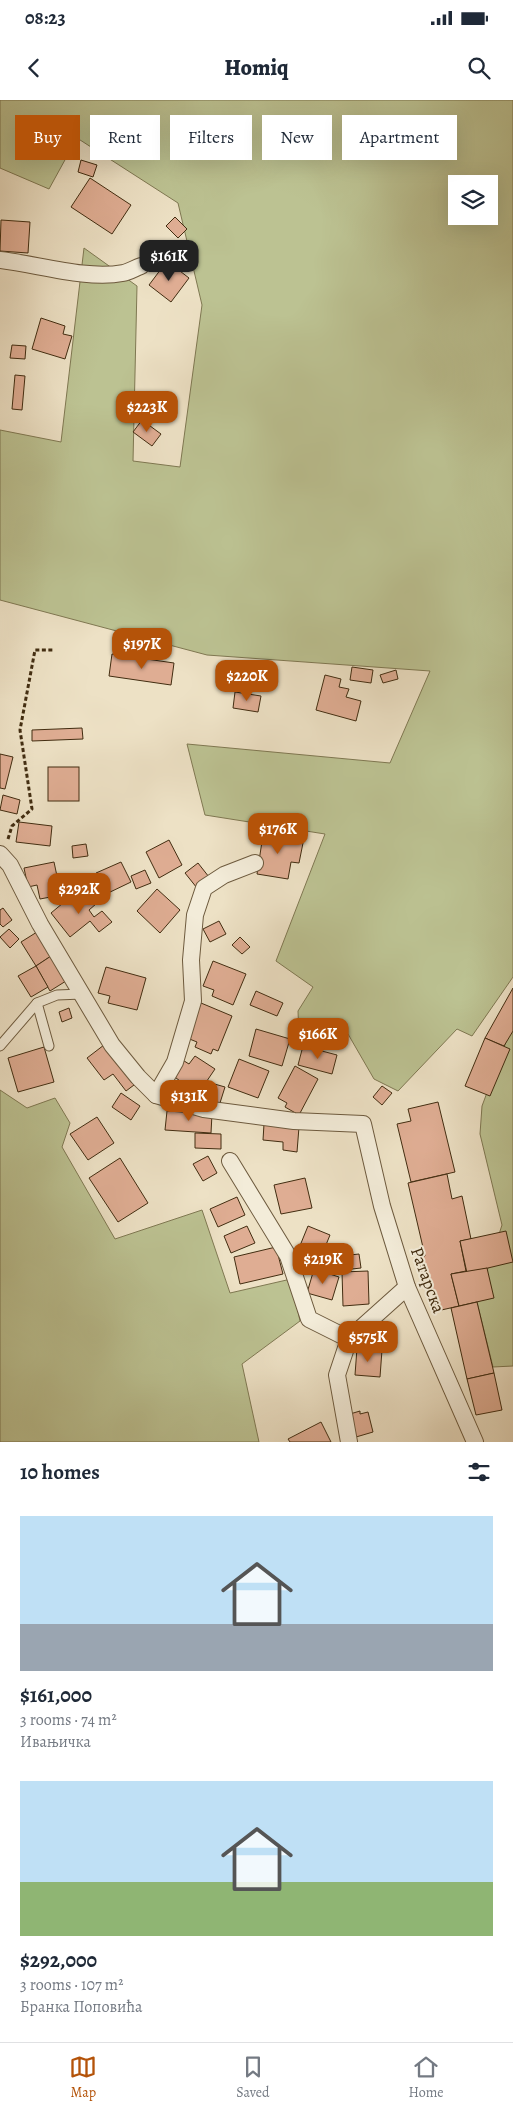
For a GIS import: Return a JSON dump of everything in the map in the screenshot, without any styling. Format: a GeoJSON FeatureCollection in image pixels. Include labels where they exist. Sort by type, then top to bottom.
{"type":"FeatureCollection","features":[{"type":"Feature","properties":{"kind":"street"},"geometry":{"type":"LineString","coordinates":[[0,260],[60,270],[104,274],[124,273],[141,266]]}},
{"type":"Feature","properties":{"kind":"street"},"geometry":{"type":"LineString","coordinates":[[1,855],[10,865],[40,924],[112,1045],[156,1096],[175,1062],[193,1001],[191,960],[195,915],[204,888],[224,875],[255,863]]}},
{"type":"Feature","properties":{"kind":"street","name":"Ратарска"},"geometry":{"type":"LineString","coordinates":[[156,1096],[204,1109],[294,1121],[363,1124],[382,1206],[407,1287],[475,1442]]}},
{"type":"Feature","properties":{"kind":"street"},"geometry":{"type":"LineString","coordinates":[[230,1161],[288,1256],[309,1319],[349,1338]]}},
{"type":"Feature","properties":{"kind":"street"},"geometry":{"type":"LineString","coordinates":[[349,1442],[337,1375],[349,1338],[407,1287]]}},
{"type":"Feature","properties":{"kind":"lane"},"geometry":{"type":"LineString","coordinates":[[0,1046],[37,1003],[57,995],[82,994]]}},
{"type":"Feature","properties":{"kind":"lane"},"geometry":{"type":"LineString","coordinates":[[37,1003],[48,1046]]}},
{"type":"Feature","properties":{"kind":"path"},"geometry":{"type":"LineString","coordinates":[[1,855],[12,826],[32,810],[20,730],[35,650],[54,650]]}},
{"type":"Feature","properties":{"kind":"green space"},"geometry":{"type":"Polygon","coordinates":[[[0,100],[513,100],[513,977],[472,1036],[457,1029],[398,1091],[374,1079],[348,1034],[299,1036],[298,1011],[313,987],[276,961],[325,834],[205,815],[187,744],[390,763],[430,671],[207,655],[0,600],[0,430],[61,442],[84,248],[137,286],[133,461],[180,467],[202,305],[178,203],[111,160],[160,160],[160,115],[90,115],[90,146],[80,140],[80,115],[15,115],[15,160],[65,160],[49,189],[0,168],[0,100]]]}},
{"type":"Feature","properties":{"kind":"green space"},"geometry":{"type":"Polygon","coordinates":[[[513,1023],[513,1366],[493,1367],[477,1302],[502,1225],[480,1134],[482,1106],[513,1023]]]}},
{"type":"Feature","properties":{"kind":"green space"},"geometry":{"type":"Polygon","coordinates":[[[0,1090],[27,1108],[55,1098],[70,1123],[62,1147],[115,1239],[202,1210],[230,1293],[291,1279],[300,1321],[242,1364],[259,1442],[0,1442],[0,1090]]]}},
{"type":"Feature","properties":{"kind":"building"},"geometry":{"type":"Polygon","coordinates":[[[81,160],[97,165],[93,177],[78,172],[81,160]]]}},
{"type":"Feature","properties":{"kind":"building"},"geometry":{"type":"Polygon","coordinates":[[[90,178],[131,205],[112,234],[71,207],[90,178]]]}},
{"type":"Feature","properties":{"kind":"building"},"geometry":{"type":"Polygon","coordinates":[[[175,217],[187,229],[178,238],[166,226],[175,217]]]}},
{"type":"Feature","properties":{"kind":"building"},"geometry":{"type":"Polygon","coordinates":[[[1,220],[30,222],[28,253],[0,251],[1,220]]]}},
{"type":"Feature","properties":{"kind":"building"},"geometry":{"type":"Polygon","coordinates":[[[167,261],[189,278],[171,302],[149,285],[167,261]]]}},
{"type":"Feature","properties":{"kind":"building"},"geometry":{"type":"Polygon","coordinates":[[[41,318],[65,326],[63,334],[72,336],[65,359],[32,349],[41,318]]]}},
{"type":"Feature","properties":{"kind":"building"},"geometry":{"type":"Polygon","coordinates":[[[12,345],[26,346],[25,359],[10,358],[12,345]]]}},
{"type":"Feature","properties":{"kind":"building"},"geometry":{"type":"Polygon","coordinates":[[[15,375],[25,376],[22,410],[12,409],[15,375]]]}},
{"type":"Feature","properties":{"kind":"building"},"geometry":{"type":"Polygon","coordinates":[[[142,420],[161,434],[152,446],[133,432],[142,420]]]}},
{"type":"Feature","properties":{"kind":"building"},"geometry":{"type":"Polygon","coordinates":[[[112,654],[174,663],[171,685],[109,676],[112,654]]]}},
{"type":"Feature","properties":{"kind":"building"},"geometry":{"type":"Polygon","coordinates":[[[352,667],[373,670],[371,683],[350,680],[352,667]]]}},
{"type":"Feature","properties":{"kind":"building"},"geometry":{"type":"Polygon","coordinates":[[[396,670],[398,679],[383,683],[380,675],[396,670]]]}},
{"type":"Feature","properties":{"kind":"building"},"geometry":{"type":"Polygon","coordinates":[[[325,675],[341,679],[339,687],[349,689],[346,697],[361,701],[356,721],[316,710],[325,675]]]}},
{"type":"Feature","properties":{"kind":"building"},"geometry":{"type":"Polygon","coordinates":[[[235,692],[261,696],[258,712],[233,708],[235,692]]]}},
{"type":"Feature","properties":{"kind":"building"},"geometry":{"type":"Polygon","coordinates":[[[82,728],[83,739],[32,741],[32,730],[82,728]]]}},
{"type":"Feature","properties":{"kind":"building"},"geometry":{"type":"Polygon","coordinates":[[[0,754],[13,757],[5,789],[0,788],[0,754]]]}},
{"type":"Feature","properties":{"kind":"building"},"geometry":{"type":"Polygon","coordinates":[[[48,767],[79,767],[79,801],[48,801],[48,767]]]}},
{"type":"Feature","properties":{"kind":"building"},"geometry":{"type":"Polygon","coordinates":[[[3,795],[20,800],[17,814],[0,810],[3,795]]]}},
{"type":"Feature","properties":{"kind":"building"},"geometry":{"type":"Polygon","coordinates":[[[19,822],[52,826],[50,846],[16,842],[19,822]]]}},
{"type":"Feature","properties":{"kind":"building"},"geometry":{"type":"Polygon","coordinates":[[[275,832],[292,835],[291,841],[303,843],[299,863],[291,862],[288,879],[257,874],[263,835],[275,837],[275,832]]]}},
{"type":"Feature","properties":{"kind":"building"},"geometry":{"type":"Polygon","coordinates":[[[169,840],[182,865],[159,878],[146,852],[169,840]]]}},
{"type":"Feature","properties":{"kind":"building"},"geometry":{"type":"Polygon","coordinates":[[[86,844],[88,856],[73,858],[72,846],[86,844]]]}},
{"type":"Feature","properties":{"kind":"building"},"geometry":{"type":"Polygon","coordinates":[[[54,862],[61,895],[40,899],[37,885],[28,887],[24,868],[54,862]]]}},
{"type":"Feature","properties":{"kind":"building"},"geometry":{"type":"Polygon","coordinates":[[[121,862],[131,882],[106,894],[96,873],[121,862]]]}},
{"type":"Feature","properties":{"kind":"building"},"geometry":{"type":"Polygon","coordinates":[[[198,863],[209,877],[197,888],[185,873],[198,863]]]}},
{"type":"Feature","properties":{"kind":"building"},"geometry":{"type":"Polygon","coordinates":[[[145,870],[151,883],[136,889],[131,876],[145,870]]]}},
{"type":"Feature","properties":{"kind":"building"},"geometry":{"type":"Polygon","coordinates":[[[157,889],[180,910],[160,933],[137,911],[157,889]]]}},
{"type":"Feature","properties":{"kind":"building"},"geometry":{"type":"Polygon","coordinates":[[[86,892],[96,904],[89,910],[94,917],[102,911],[112,922],[99,932],[90,921],[70,937],[51,913],[75,893],[79,898],[86,892]]]}},
{"type":"Feature","properties":{"kind":"building"},"geometry":{"type":"Polygon","coordinates":[[[3,908],[12,920],[3,927],[0,924],[0,910],[3,908]]]}},
{"type":"Feature","properties":{"kind":"building"},"geometry":{"type":"Polygon","coordinates":[[[219,921],[226,934],[210,942],[203,929],[219,921]]]}},
{"type":"Feature","properties":{"kind":"building"},"geometry":{"type":"Polygon","coordinates":[[[9,929],[19,939],[10,948],[0,937],[9,929]]]}},
{"type":"Feature","properties":{"kind":"building"},"geometry":{"type":"Polygon","coordinates":[[[37,932],[51,956],[36,966],[21,942],[37,932]]]}},
{"type":"Feature","properties":{"kind":"building"},"geometry":{"type":"Polygon","coordinates":[[[240,937],[250,947],[242,954],[232,945],[240,937]]]}},
{"type":"Feature","properties":{"kind":"building"},"geometry":{"type":"Polygon","coordinates":[[[51,956],[66,981],[50,991],[36,966],[51,956]]]}},
{"type":"Feature","properties":{"kind":"building"},"geometry":{"type":"Polygon","coordinates":[[[213,961],[246,974],[233,1005],[212,996],[214,990],[203,986],[213,961]]]}},
{"type":"Feature","properties":{"kind":"building"},"geometry":{"type":"Polygon","coordinates":[[[36,966],[48,987],[31,997],[18,976],[36,966]]]}},
{"type":"Feature","properties":{"kind":"building"},"geometry":{"type":"Polygon","coordinates":[[[106,967],[146,978],[137,1010],[108,1003],[110,996],[98,993],[106,967]]]}},
{"type":"Feature","properties":{"kind":"building"},"geometry":{"type":"Polygon","coordinates":[[[513,988],[513,1031],[504,1046],[485,1038],[513,988]]]}},
{"type":"Feature","properties":{"kind":"building"},"geometry":{"type":"Polygon","coordinates":[[[256,991],[283,1003],[277,1016],[250,1005],[256,991]]]}},
{"type":"Feature","properties":{"kind":"building"},"geometry":{"type":"Polygon","coordinates":[[[201,1003],[232,1016],[218,1051],[213,1049],[211,1054],[195,1047],[197,1042],[187,1038],[201,1003]]]}},
{"type":"Feature","properties":{"kind":"building"},"geometry":{"type":"Polygon","coordinates":[[[69,1008],[72,1018],[62,1022],[59,1012],[69,1008]]]}},
{"type":"Feature","properties":{"kind":"building"},"geometry":{"type":"Polygon","coordinates":[[[256,1029],[290,1039],[282,1066],[249,1056],[256,1029]]]}},
{"type":"Feature","properties":{"kind":"building"},"geometry":{"type":"Polygon","coordinates":[[[485,1038],[510,1049],[490,1096],[465,1086],[485,1038]]]}},
{"type":"Feature","properties":{"kind":"building"},"geometry":{"type":"Polygon","coordinates":[[[104,1045],[134,1085],[126,1091],[113,1074],[104,1080],[87,1058],[104,1045]]]}},
{"type":"Feature","properties":{"kind":"building"},"geometry":{"type":"Polygon","coordinates":[[[303,1046],[337,1055],[332,1074],[298,1065],[303,1046]]]}},
{"type":"Feature","properties":{"kind":"building"},"geometry":{"type":"Polygon","coordinates":[[[44,1047],[54,1082],[18,1092],[8,1058],[44,1047]]]}},
{"type":"Feature","properties":{"kind":"building"},"geometry":{"type":"Polygon","coordinates":[[[195,1056],[215,1069],[196,1097],[177,1085],[180,1081],[171,1074],[181,1059],[189,1064],[195,1056]]]}},
{"type":"Feature","properties":{"kind":"building"},"geometry":{"type":"Polygon","coordinates":[[[239,1059],[269,1071],[258,1098],[228,1087],[239,1059]]]}},
{"type":"Feature","properties":{"kind":"building"},"geometry":{"type":"Polygon","coordinates":[[[295,1066],[318,1079],[299,1115],[285,1107],[287,1103],[278,1098],[295,1066]]]}},
{"type":"Feature","properties":{"kind":"building"},"geometry":{"type":"Polygon","coordinates":[[[211,1083],[225,1087],[219,1106],[205,1102],[211,1083]]]}},
{"type":"Feature","properties":{"kind":"building"},"geometry":{"type":"Polygon","coordinates":[[[382,1086],[392,1093],[382,1105],[373,1097],[382,1086]]]}},
{"type":"Feature","properties":{"kind":"building"},"geometry":{"type":"Polygon","coordinates":[[[121,1093],[140,1106],[131,1120],[112,1107],[121,1093]]]}},
{"type":"Feature","properties":{"kind":"building"},"geometry":{"type":"Polygon","coordinates":[[[438,1102],[455,1172],[411,1182],[397,1124],[411,1121],[408,1109],[438,1102]]]}},
{"type":"Feature","properties":{"kind":"building"},"geometry":{"type":"Polygon","coordinates":[[[167,1111],[212,1114],[211,1133],[165,1130],[167,1111]]]}},
{"type":"Feature","properties":{"kind":"building"},"geometry":{"type":"Polygon","coordinates":[[[97,1117],[114,1143],[88,1160],[70,1134],[97,1117]]]}},
{"type":"Feature","properties":{"kind":"building"},"geometry":{"type":"Polygon","coordinates":[[[264,1124],[299,1127],[297,1152],[283,1150],[283,1142],[263,1140],[264,1124]]]}},
{"type":"Feature","properties":{"kind":"building"},"geometry":{"type":"Polygon","coordinates":[[[195,1133],[221,1134],[221,1149],[195,1148],[195,1133]]]}},
{"type":"Feature","properties":{"kind":"building"},"geometry":{"type":"Polygon","coordinates":[[[208,1156],[217,1173],[203,1181],[193,1164],[208,1156]]]}},
{"type":"Feature","properties":{"kind":"building"},"geometry":{"type":"Polygon","coordinates":[[[120,1158],[148,1203],[118,1222],[89,1178],[120,1158]]]}},
{"type":"Feature","properties":{"kind":"building"},"geometry":{"type":"Polygon","coordinates":[[[447,1174],[452,1199],[462,1196],[471,1239],[460,1241],[466,1271],[451,1274],[459,1306],[437,1311],[430,1280],[424,1282],[418,1257],[425,1256],[408,1183],[447,1174]]]}},
{"type":"Feature","properties":{"kind":"building"},"geometry":{"type":"Polygon","coordinates":[[[305,1178],[312,1208],[281,1214],[274,1185],[305,1178]]]}},
{"type":"Feature","properties":{"kind":"building"},"geometry":{"type":"Polygon","coordinates":[[[237,1197],[245,1215],[218,1227],[210,1209],[237,1197]]]}},
{"type":"Feature","properties":{"kind":"building"},"geometry":{"type":"Polygon","coordinates":[[[247,1226],[255,1243],[231,1253],[224,1236],[247,1226]]]}},
{"type":"Feature","properties":{"kind":"building"},"geometry":{"type":"Polygon","coordinates":[[[308,1226],[330,1235],[319,1262],[297,1253],[308,1226]]]}},
{"type":"Feature","properties":{"kind":"building"},"geometry":{"type":"Polygon","coordinates":[[[506,1231],[513,1262],[467,1273],[460,1241],[506,1231]]]}},
{"type":"Feature","properties":{"kind":"building"},"geometry":{"type":"Polygon","coordinates":[[[276,1247],[283,1274],[240,1284],[234,1257],[276,1247]]]}},
{"type":"Feature","properties":{"kind":"building"},"geometry":{"type":"Polygon","coordinates":[[[359,1254],[361,1268],[352,1269],[350,1255],[359,1254]]]}},
{"type":"Feature","properties":{"kind":"building"},"geometry":{"type":"Polygon","coordinates":[[[487,1268],[494,1298],[459,1306],[451,1274],[487,1268]]]}},
{"type":"Feature","properties":{"kind":"building"},"geometry":{"type":"Polygon","coordinates":[[[314,1269],[339,1277],[332,1300],[307,1293],[314,1269]]]}},
{"type":"Feature","properties":{"kind":"building"},"geometry":{"type":"Polygon","coordinates":[[[368,1271],[369,1304],[343,1306],[342,1272],[368,1271]]]}},
{"type":"Feature","properties":{"kind":"building"},"geometry":{"type":"Polygon","coordinates":[[[477,1302],[494,1373],[467,1379],[451,1308],[477,1302]]]}},
{"type":"Feature","properties":{"kind":"building"},"geometry":{"type":"Polygon","coordinates":[[[357,1348],[382,1350],[380,1377],[355,1375],[357,1348]]]}},
{"type":"Feature","properties":{"kind":"building"},"geometry":{"type":"Polygon","coordinates":[[[494,1373],[502,1410],[476,1415],[467,1379],[494,1373]]]}},
{"type":"Feature","properties":{"kind":"building"},"geometry":{"type":"Polygon","coordinates":[[[360,1411],[360,1414],[368,1412],[373,1432],[356,1437],[350,1414],[360,1411]]]}},
{"type":"Feature","properties":{"kind":"building"},"geometry":{"type":"Polygon","coordinates":[[[321,1422],[331,1442],[290,1442],[288,1439],[321,1422]]]}}]}
